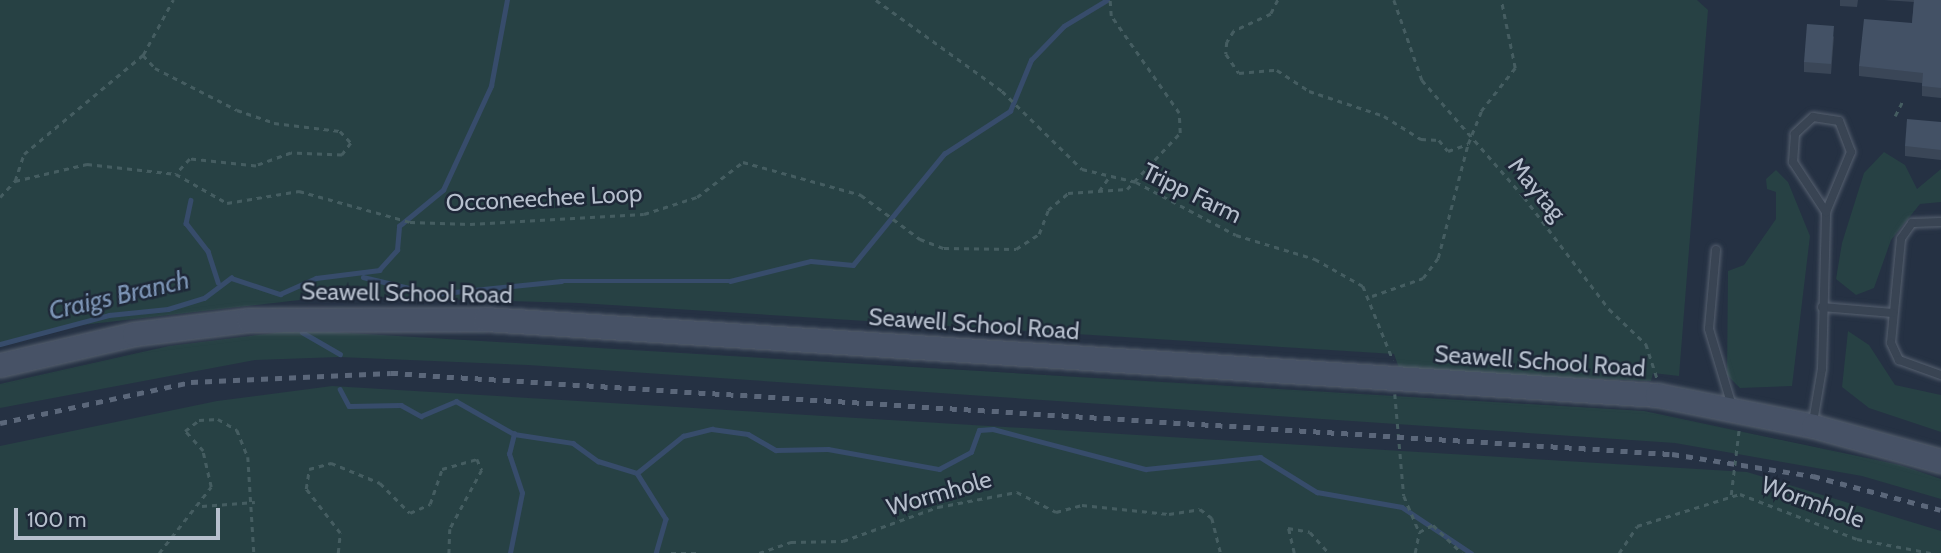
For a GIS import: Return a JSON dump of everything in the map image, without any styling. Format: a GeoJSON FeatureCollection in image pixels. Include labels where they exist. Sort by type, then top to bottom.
{"type":"FeatureCollection","features":[{"type":"Feature","properties":{"kind":"street","name":"Seawell School Road"},"geometry":{"type":"LineString","coordinates":[[0,365],[169,329],[397,315],[1657,395],[1813,426],[1941,461]]}},
{"type":"Feature","properties":{"kind":"lane"},"geometry":{"type":"LineString","coordinates":[[1813,426],[1826,212],[1848,167],[1849,136],[1839,121],[1813,117],[1795,134],[1793,162],[1826,212]]}},
{"type":"Feature","properties":{"kind":"lane"},"geometry":{"type":"LineString","coordinates":[[1941,222],[1924,220],[1905,229],[1891,343],[1899,360],[1941,374]]}},
{"type":"Feature","properties":{"kind":"lane"},"geometry":{"type":"LineString","coordinates":[[1716,250],[1709,329],[1733,409]]}},
{"type":"Feature","properties":{"kind":"lane"},"geometry":{"type":"LineString","coordinates":[[1822,307],[1894,313]]}},
{"type":"Feature","properties":{"kind":"path"},"geometry":{"type":"LineString","coordinates":[[0,197],[15,181],[24,154],[143,55],[173,0]]}},
{"type":"Feature","properties":{"kind":"path","name":"Tripp Farm"},"geometry":{"type":"LineString","coordinates":[[876,0],[1002,91],[1082,169],[1136,182],[1236,235],[1315,259],[1371,296]]}},
{"type":"Feature","properties":{"kind":"path"},"geometry":{"type":"LineString","coordinates":[[1110,0],[1111,16],[1183,124],[1136,182]]}},
{"type":"Feature","properties":{"kind":"path"},"geometry":{"type":"LineString","coordinates":[[1278,0],[1271,13],[1234,31],[1227,42],[1226,54],[1239,73],[1276,70],[1309,91],[1384,116],[1421,139],[1439,139],[1448,151],[1468,144]]}},
{"type":"Feature","properties":{"kind":"path","name":"Maytag"},"geometry":{"type":"LineString","coordinates":[[1394,0],[1422,80],[1609,309],[1646,344],[1657,395]]}},
{"type":"Feature","properties":{"kind":"path"},"geometry":{"type":"LineString","coordinates":[[1415,553],[1419,532],[1404,496],[1394,378],[1371,296],[1423,278],[1438,258],[1450,230],[1468,144],[1481,111],[1515,68],[1501,0]]}},
{"type":"Feature","properties":{"kind":"path"},"geometry":{"type":"LineString","coordinates":[[15,181],[88,164],[176,174],[190,159],[256,166],[291,153],[342,155],[351,143],[340,131],[274,123],[237,110],[155,68],[143,55]]}},
{"type":"Feature","properties":{"kind":"path"},"geometry":{"type":"LineString","coordinates":[[1895,116],[1903,100]]}},
{"type":"Feature","properties":{"kind":"path","name":"Occoneechee Loop"},"geometry":{"type":"LineString","coordinates":[[176,174],[227,203],[299,191],[410,222],[470,224],[644,214],[697,197],[743,162],[862,195],[920,239],[944,248],[981,250],[1016,249],[1039,234],[1048,210],[1068,193],[1100,191],[1136,182]]}},
{"type":"Feature","properties":{"kind":"path"},"geometry":{"type":"LineString","coordinates":[[1100,191],[1110,176]]}},
{"type":"Feature","properties":{"kind":"path"},"geometry":{"type":"LineString","coordinates":[[1731,495],[1741,434],[1733,409]]}},
{"type":"Feature","properties":{"kind":"path"},"geometry":{"type":"LineString","coordinates":[[159,553],[201,506],[212,470],[185,431],[199,420],[219,419],[237,430],[255,502],[254,553]]}},
{"type":"Feature","properties":{"kind":"path"},"geometry":{"type":"LineString","coordinates":[[338,553],[340,533],[306,489],[309,469],[331,463],[380,483],[410,513],[430,504],[442,469],[477,459],[482,470],[450,529],[449,553]]}},
{"type":"Feature","properties":{"kind":"path","name":"Wormhole"},"geometry":{"type":"LineString","coordinates":[[759,553],[791,542],[843,541],[938,508],[1017,492],[1056,512],[1082,505],[1169,514],[1200,509],[1212,518],[1221,553]]}},
{"type":"Feature","properties":{"kind":"path","name":"Wormhole"},"geometry":{"type":"LineString","coordinates":[[1619,553],[1637,526],[1731,495],[1857,539],[1931,553]]}},
{"type":"Feature","properties":{"kind":"path"},"geometry":{"type":"LineString","coordinates":[[201,506],[255,502]]}},
{"type":"Feature","properties":{"kind":"path"},"geometry":{"type":"LineString","coordinates":[[1419,532],[1440,527],[1462,553]]}},
{"type":"Feature","properties":{"kind":"path"},"geometry":{"type":"LineString","coordinates":[[1294,553],[1285,530],[1296,528],[1322,540],[1329,553]]}},
{"type":"Feature","properties":{"kind":"path"},"geometry":{"type":"LineString","coordinates":[[671,553],[701,553]]}},
{"type":"Feature","properties":{"kind":"green space"},"geometry":{"type":"Polygon","coordinates":[[[0,0],[1697,0],[1708,10],[1679,376],[1653,373],[1651,381],[1400,371],[1394,354],[579,303],[335,296],[56,328],[0,345],[0,0]]]}},
{"type":"Feature","properties":{"kind":"green space"},"geometry":{"type":"Polygon","coordinates":[[[1884,152],[1905,165],[1917,189],[1941,169],[1941,202],[1920,204],[1891,240],[1874,288],[1856,295],[1836,279],[1842,243],[1864,173],[1884,152]]]}},
{"type":"Feature","properties":{"kind":"green space"},"geometry":{"type":"Polygon","coordinates":[[[1776,170],[1788,182],[1810,236],[1792,386],[1740,388],[1727,375],[1728,271],[1744,265],[1776,219],[1776,192],[1767,189],[1766,179],[1776,170]]]}},
{"type":"Feature","properties":{"kind":"green space"},"geometry":{"type":"Polygon","coordinates":[[[299,330],[1644,411],[1900,465],[1941,479],[1941,499],[1862,476],[1675,443],[528,365],[339,357],[255,360],[0,408],[0,384],[169,346],[299,330]]]}},
{"type":"Feature","properties":{"kind":"green space"},"geometry":{"type":"Polygon","coordinates":[[[1848,331],[1869,345],[1895,385],[1941,395],[1941,432],[1869,408],[1842,387],[1848,331]]]}},
{"type":"Feature","properties":{"kind":"green space"},"geometry":{"type":"Polygon","coordinates":[[[332,386],[1747,472],[1941,531],[1941,553],[0,553],[0,446],[217,401],[332,386]]]}},
{"type":"Feature","properties":{"kind":"building"},"geometry":{"type":"Polygon","coordinates":[[[1914,0],[1941,0],[1941,88],[1922,86],[1923,73],[1859,66],[1864,19],[1912,23],[1914,0]]]}},
{"type":"Feature","properties":{"kind":"building"},"geometry":{"type":"Polygon","coordinates":[[[1807,24],[1834,26],[1831,64],[1804,62],[1807,24]]]}},
{"type":"Feature","properties":{"kind":"building"},"geometry":{"type":"Polygon","coordinates":[[[1907,119],[1941,122],[1941,150],[1905,146],[1907,119]]]}},
{"type":"Feature","properties":{"kind":"waterway","name":"Craigs Branch"},"geometry":{"type":"LineString","coordinates":[[0,344],[109,315],[168,309],[204,298],[231,278],[280,294],[316,278],[379,270],[397,250],[399,226],[443,190],[491,86],[507,0]]}},
{"type":"Feature","properties":{"kind":"waterway"},"geometry":{"type":"LineString","coordinates":[[363,277],[435,294],[561,281],[730,281],[811,261],[853,265],[944,154],[1010,111],[1031,60],[1064,26],[1107,0]]}},
{"type":"Feature","properties":{"kind":"waterway"},"geometry":{"type":"LineString","coordinates":[[191,200],[186,223],[208,251],[218,282]]}},
{"type":"Feature","properties":{"kind":"waterway"},"geometry":{"type":"LineString","coordinates":[[302,332],[340,354]]}},
{"type":"Feature","properties":{"kind":"waterway"},"geometry":{"type":"LineString","coordinates":[[340,389],[349,406],[401,405],[421,416],[456,401],[514,434],[573,443],[598,461],[637,473],[666,519],[656,553]]}},
{"type":"Feature","properties":{"kind":"waterway"},"geometry":{"type":"LineString","coordinates":[[637,473],[683,436],[712,429],[748,434],[776,450],[828,449],[939,469],[971,452],[979,430],[993,429],[1146,469],[1260,457],[1317,492],[1402,507],[1471,553]]}},
{"type":"Feature","properties":{"kind":"waterway"},"geometry":{"type":"LineString","coordinates":[[510,553],[522,493],[509,454],[514,434]]}},
{"type":"Feature","properties":{"kind":"railway"},"geometry":{"type":"LineString","coordinates":[[0,423],[191,382],[391,373],[1672,454],[1813,476],[1941,510]]}}]}
